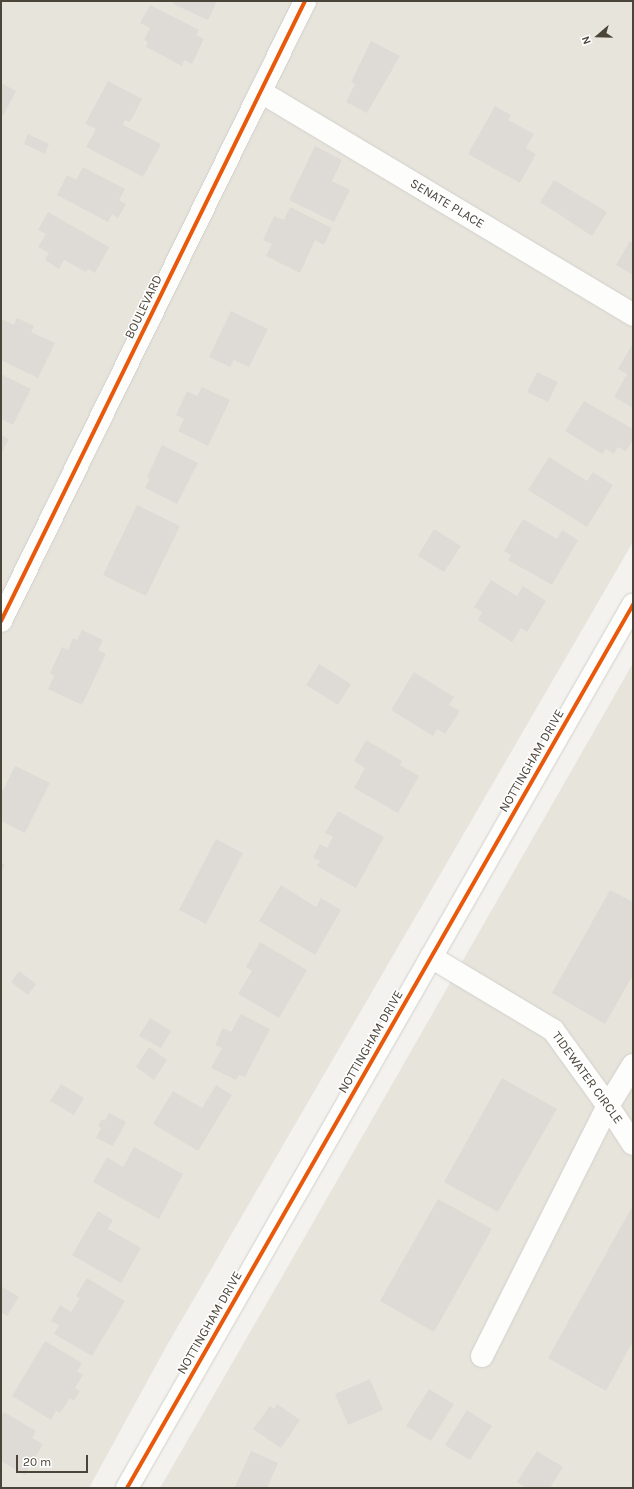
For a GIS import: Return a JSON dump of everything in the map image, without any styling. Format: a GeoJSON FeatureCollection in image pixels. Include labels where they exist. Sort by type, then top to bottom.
{"type":"FeatureCollection","features":[{"type":"Feature","properties":{"kind":"street","name":"BOULEVARD"},"geometry":{"type":"LineString","coordinates":[[1,621],[305,1]]}},
{"type":"Feature","properties":{"kind":"street","name":"SENATE PLACE"},"geometry":{"type":"LineString","coordinates":[[261,92],[633,315]]}},
{"type":"Feature","properties":{"kind":"street","name":"NOTTINGHAM DRIVE"},"geometry":{"type":"LineString","coordinates":[[127,1488],[633,605]]}},
{"type":"Feature","properties":{"kind":"street","name":"TIDEWATER CIRCLE"},"geometry":{"type":"LineString","coordinates":[[431,958],[553,1030],[608,1106],[633,1144]]}},
{"type":"Feature","properties":{"kind":"street"},"geometry":{"type":"LineString","coordinates":[[482,1356],[608,1106],[633,1066]]}},
{"type":"Feature","properties":{"kind":"shaded area"},"geometry":{"type":"Polygon","coordinates":[[[1,1],[633,1],[633,542],[166,1347],[89,1488],[1,1488],[1,1]]]}},
{"type":"Feature","properties":{"kind":"shaded area"},"geometry":{"type":"Polygon","coordinates":[[[633,663],[633,1488],[160,1488],[283,1275],[633,663]]]}},
{"type":"Feature","properties":{"kind":"building"},"geometry":{"type":"Polygon","coordinates":[[[175,1],[217,1],[208,20],[173,4],[175,1]]]}},
{"type":"Feature","properties":{"kind":"building"},"geometry":{"type":"Polygon","coordinates":[[[150,5],[199,30],[196,35],[204,39],[192,64],[184,60],[182,66],[146,47],[148,42],[144,40],[150,28],[140,23],[150,5]]]}},
{"type":"Feature","properties":{"kind":"building"},"geometry":{"type":"Polygon","coordinates":[[[371,41],[400,56],[367,113],[346,102],[355,84],[351,82],[371,41]]]}},
{"type":"Feature","properties":{"kind":"building"},"geometry":{"type":"Polygon","coordinates":[[[108,81],[142,99],[130,122],[125,120],[123,125],[161,144],[143,177],[86,147],[96,129],[85,124],[108,81]]]}},
{"type":"Feature","properties":{"kind":"building"},"geometry":{"type":"Polygon","coordinates":[[[1,83],[16,91],[3,116],[1,115],[1,83]]]}},
{"type":"Feature","properties":{"kind":"building"},"geometry":{"type":"Polygon","coordinates":[[[495,106],[511,115],[508,120],[534,134],[526,148],[536,154],[520,183],[468,154],[495,106]]]}},
{"type":"Feature","properties":{"kind":"building"},"geometry":{"type":"Polygon","coordinates":[[[28,134],[49,144],[45,154],[24,144],[28,134]]]}},
{"type":"Feature","properties":{"kind":"building"},"geometry":{"type":"Polygon","coordinates":[[[315,146],[342,160],[332,181],[350,190],[334,222],[289,200],[315,146]]]}},
{"type":"Feature","properties":{"kind":"building"},"geometry":{"type":"Polygon","coordinates":[[[83,167],[125,189],[119,200],[126,204],[118,218],[112,214],[108,222],[57,195],[67,175],[76,180],[83,167]]]}},
{"type":"Feature","properties":{"kind":"building"},"geometry":{"type":"Polygon","coordinates":[[[554,180],[607,212],[592,236],[540,202],[554,180]]]}},
{"type":"Feature","properties":{"kind":"building"},"geometry":{"type":"Polygon","coordinates":[[[290,207],[332,228],[324,245],[315,240],[300,273],[266,256],[272,244],[263,240],[274,216],[284,220],[290,207]]]}},
{"type":"Feature","properties":{"kind":"building"},"geometry":{"type":"Polygon","coordinates":[[[48,212],[109,247],[95,273],[88,269],[86,272],[64,260],[59,269],[45,260],[49,253],[38,247],[46,234],[38,230],[48,212]]]}},
{"type":"Feature","properties":{"kind":"building"},"geometry":{"type":"Polygon","coordinates":[[[630,241],[633,243],[633,275],[616,265],[630,241]]]}},
{"type":"Feature","properties":{"kind":"building"},"geometry":{"type":"Polygon","coordinates":[[[231,311],[268,329],[249,367],[234,360],[230,367],[209,357],[231,311]]]}},
{"type":"Feature","properties":{"kind":"building"},"geometry":{"type":"Polygon","coordinates":[[[17,318],[34,326],[31,332],[55,343],[38,378],[1,360],[1,319],[14,325],[17,318]]]}},
{"type":"Feature","properties":{"kind":"building"},"geometry":{"type":"Polygon","coordinates":[[[633,343],[633,408],[614,397],[627,374],[618,369],[633,343]]]}},
{"type":"Feature","properties":{"kind":"building"},"geometry":{"type":"Polygon","coordinates":[[[537,372],[558,382],[548,402],[527,392],[537,372]]]}},
{"type":"Feature","properties":{"kind":"building"},"geometry":{"type":"Polygon","coordinates":[[[1,374],[31,389],[13,425],[1,419],[1,374]]]}},
{"type":"Feature","properties":{"kind":"building"},"geometry":{"type":"Polygon","coordinates":[[[202,387],[230,400],[208,446],[178,431],[184,419],[176,415],[187,391],[197,396],[202,387]]]}},
{"type":"Feature","properties":{"kind":"building"},"geometry":{"type":"Polygon","coordinates":[[[584,401],[633,429],[633,440],[626,451],[618,447],[614,454],[606,449],[602,454],[565,431],[584,401]]]}},
{"type":"Feature","properties":{"kind":"building"},"geometry":{"type":"Polygon","coordinates":[[[1,435],[9,439],[1,454],[1,435]]]}},
{"type":"Feature","properties":{"kind":"building"},"geometry":{"type":"Polygon","coordinates":[[[162,445],[198,463],[177,504],[145,488],[150,478],[147,477],[162,445]]]}},
{"type":"Feature","properties":{"kind":"building"},"geometry":{"type":"Polygon","coordinates":[[[549,457],[587,481],[593,472],[613,485],[587,527],[528,490],[549,457]]]}},
{"type":"Feature","properties":{"kind":"building"},"geometry":{"type":"Polygon","coordinates":[[[137,505],[180,526],[146,596],[103,575],[137,505]]]}},
{"type":"Feature","properties":{"kind":"building"},"geometry":{"type":"Polygon","coordinates":[[[523,519],[557,539],[562,530],[578,540],[552,585],[508,560],[511,555],[504,551],[523,519]]]}},
{"type":"Feature","properties":{"kind":"building"},"geometry":{"type":"Polygon","coordinates":[[[434,529],[461,546],[444,572],[418,556],[434,529]]]}},
{"type":"Feature","properties":{"kind":"building"},"geometry":{"type":"Polygon","coordinates":[[[491,580],[517,596],[523,586],[546,601],[527,632],[521,628],[512,642],[478,620],[482,612],[474,607],[491,580]]]}},
{"type":"Feature","properties":{"kind":"building"},"geometry":{"type":"Polygon","coordinates":[[[82,630],[103,640],[98,650],[106,654],[82,705],[48,689],[54,676],[50,673],[62,647],[68,650],[73,638],[77,640],[82,630]]]}},
{"type":"Feature","properties":{"kind":"building"},"geometry":{"type":"Polygon","coordinates":[[[319,664],[351,684],[338,705],[306,685],[319,664]]]}},
{"type":"Feature","properties":{"kind":"building"},"geometry":{"type":"Polygon","coordinates":[[[414,672],[454,697],[449,705],[460,711],[445,734],[437,729],[433,736],[391,710],[414,672]]]}},
{"type":"Feature","properties":{"kind":"building"},"geometry":{"type":"Polygon","coordinates":[[[366,740],[402,761],[400,765],[419,776],[398,813],[354,788],[365,768],[354,761],[366,740]]]}},
{"type":"Feature","properties":{"kind":"building"},"geometry":{"type":"Polygon","coordinates":[[[15,766],[50,783],[25,833],[1,821],[1,794],[15,766]]]}},
{"type":"Feature","properties":{"kind":"building"},"geometry":{"type":"Polygon","coordinates":[[[338,811],[384,837],[356,888],[317,866],[320,861],[313,858],[320,844],[327,848],[333,837],[325,833],[338,811]]]}},
{"type":"Feature","properties":{"kind":"building"},"geometry":{"type":"Polygon","coordinates":[[[216,839],[243,853],[206,924],[179,910],[216,839]]]}},
{"type":"Feature","properties":{"kind":"building"},"geometry":{"type":"Polygon","coordinates":[[[1,862],[5,865],[1,873],[1,862]]]}},
{"type":"Feature","properties":{"kind":"building"},"geometry":{"type":"Polygon","coordinates":[[[281,885],[316,907],[321,898],[341,910],[315,955],[259,921],[281,885]]]}},
{"type":"Feature","properties":{"kind":"building"},"geometry":{"type":"Polygon","coordinates":[[[610,890],[633,902],[633,975],[605,1024],[552,993],[610,890]]]}},
{"type":"Feature","properties":{"kind":"building"},"geometry":{"type":"Polygon","coordinates":[[[260,942],[307,970],[279,1018],[238,994],[252,971],[246,967],[260,942]]]}},
{"type":"Feature","properties":{"kind":"building"},"geometry":{"type":"Polygon","coordinates":[[[19,971],[36,984],[28,995],[11,982],[19,971]]]}},
{"type":"Feature","properties":{"kind":"building"},"geometry":{"type":"Polygon","coordinates":[[[241,1014],[270,1029],[245,1077],[239,1075],[236,1080],[211,1068],[222,1048],[215,1045],[223,1028],[231,1032],[241,1014]]]}},
{"type":"Feature","properties":{"kind":"building"},"geometry":{"type":"Polygon","coordinates":[[[150,1018],[171,1031],[161,1048],[139,1036],[150,1018]]]}},
{"type":"Feature","properties":{"kind":"building"},"geometry":{"type":"Polygon","coordinates":[[[149,1047],[167,1060],[154,1080],[136,1067],[149,1047]]]}},
{"type":"Feature","properties":{"kind":"building"},"geometry":{"type":"Polygon","coordinates":[[[502,1078],[557,1109],[498,1212],[444,1182],[502,1078]]]}},
{"type":"Feature","properties":{"kind":"building"},"geometry":{"type":"Polygon","coordinates":[[[61,1084],[84,1098],[74,1115],[50,1101],[61,1084]]]}},
{"type":"Feature","properties":{"kind":"building"},"geometry":{"type":"Polygon","coordinates":[[[216,1085],[232,1095],[198,1151],[153,1124],[173,1091],[202,1108],[216,1085]]]}},
{"type":"Feature","properties":{"kind":"building"},"geometry":{"type":"Polygon","coordinates":[[[109,1113],[126,1122],[113,1146],[96,1138],[101,1128],[98,1126],[102,1119],[105,1121],[109,1113]]]}},
{"type":"Feature","properties":{"kind":"building"},"geometry":{"type":"Polygon","coordinates":[[[134,1147],[183,1174],[159,1219],[93,1182],[107,1157],[123,1167],[134,1147]]]}},
{"type":"Feature","properties":{"kind":"building"},"geometry":{"type":"Polygon","coordinates":[[[438,1199],[492,1229],[434,1332],[380,1301],[438,1199]]]}},
{"type":"Feature","properties":{"kind":"building"},"geometry":{"type":"Polygon","coordinates":[[[633,1205],[633,1341],[606,1391],[548,1358],[633,1205]]]}},
{"type":"Feature","properties":{"kind":"building"},"geometry":{"type":"Polygon","coordinates":[[[98,1211],[113,1220],[108,1229],[141,1248],[121,1283],[72,1255],[98,1211]]]}},
{"type":"Feature","properties":{"kind":"building"},"geometry":{"type":"Polygon","coordinates":[[[87,1278],[125,1301],[92,1356],[54,1334],[59,1325],[51,1321],[60,1305],[71,1312],[80,1298],[76,1296],[87,1278]]]}},
{"type":"Feature","properties":{"kind":"building"},"geometry":{"type":"Polygon","coordinates":[[[1,1286],[19,1297],[7,1316],[1,1312],[1,1286]]]}},
{"type":"Feature","properties":{"kind":"building"},"geometry":{"type":"Polygon","coordinates":[[[45,1341],[82,1363],[77,1371],[83,1375],[75,1388],[80,1391],[74,1401],[70,1398],[60,1413],[56,1411],[51,1420],[12,1396],[45,1341]]]}},
{"type":"Feature","properties":{"kind":"building"},"geometry":{"type":"Polygon","coordinates":[[[370,1379],[383,1410],[348,1425],[335,1394],[370,1379]]]}},
{"type":"Feature","properties":{"kind":"building"},"geometry":{"type":"Polygon","coordinates":[[[429,1389],[454,1404],[431,1441],[406,1426],[429,1389]]]}},
{"type":"Feature","properties":{"kind":"building"},"geometry":{"type":"Polygon","coordinates":[[[277,1404],[300,1420],[281,1448],[253,1429],[270,1406],[274,1409],[277,1404]]]}},
{"type":"Feature","properties":{"kind":"building"},"geometry":{"type":"Polygon","coordinates":[[[467,1410],[492,1426],[470,1460],[445,1445],[467,1410]]]}},
{"type":"Feature","properties":{"kind":"building"},"geometry":{"type":"Polygon","coordinates":[[[4,1412],[36,1431],[32,1438],[43,1444],[25,1475],[1,1461],[1,1417],[4,1412]]]}},
{"type":"Feature","properties":{"kind":"building"},"geometry":{"type":"Polygon","coordinates":[[[251,1451],[278,1463],[267,1488],[235,1487],[251,1451]]]}},
{"type":"Feature","properties":{"kind":"building"},"geometry":{"type":"Polygon","coordinates":[[[537,1451],[563,1467],[550,1488],[526,1488],[517,1482],[537,1451]]]}},
{"type":"Feature","properties":{"kind":"cycle path"},"geometry":{"type":"LineString","coordinates":[[1,621],[305,1]]}},
{"type":"Feature","properties":{"kind":"cycle path"},"geometry":{"type":"LineString","coordinates":[[127,1488],[633,605]]}}]}
